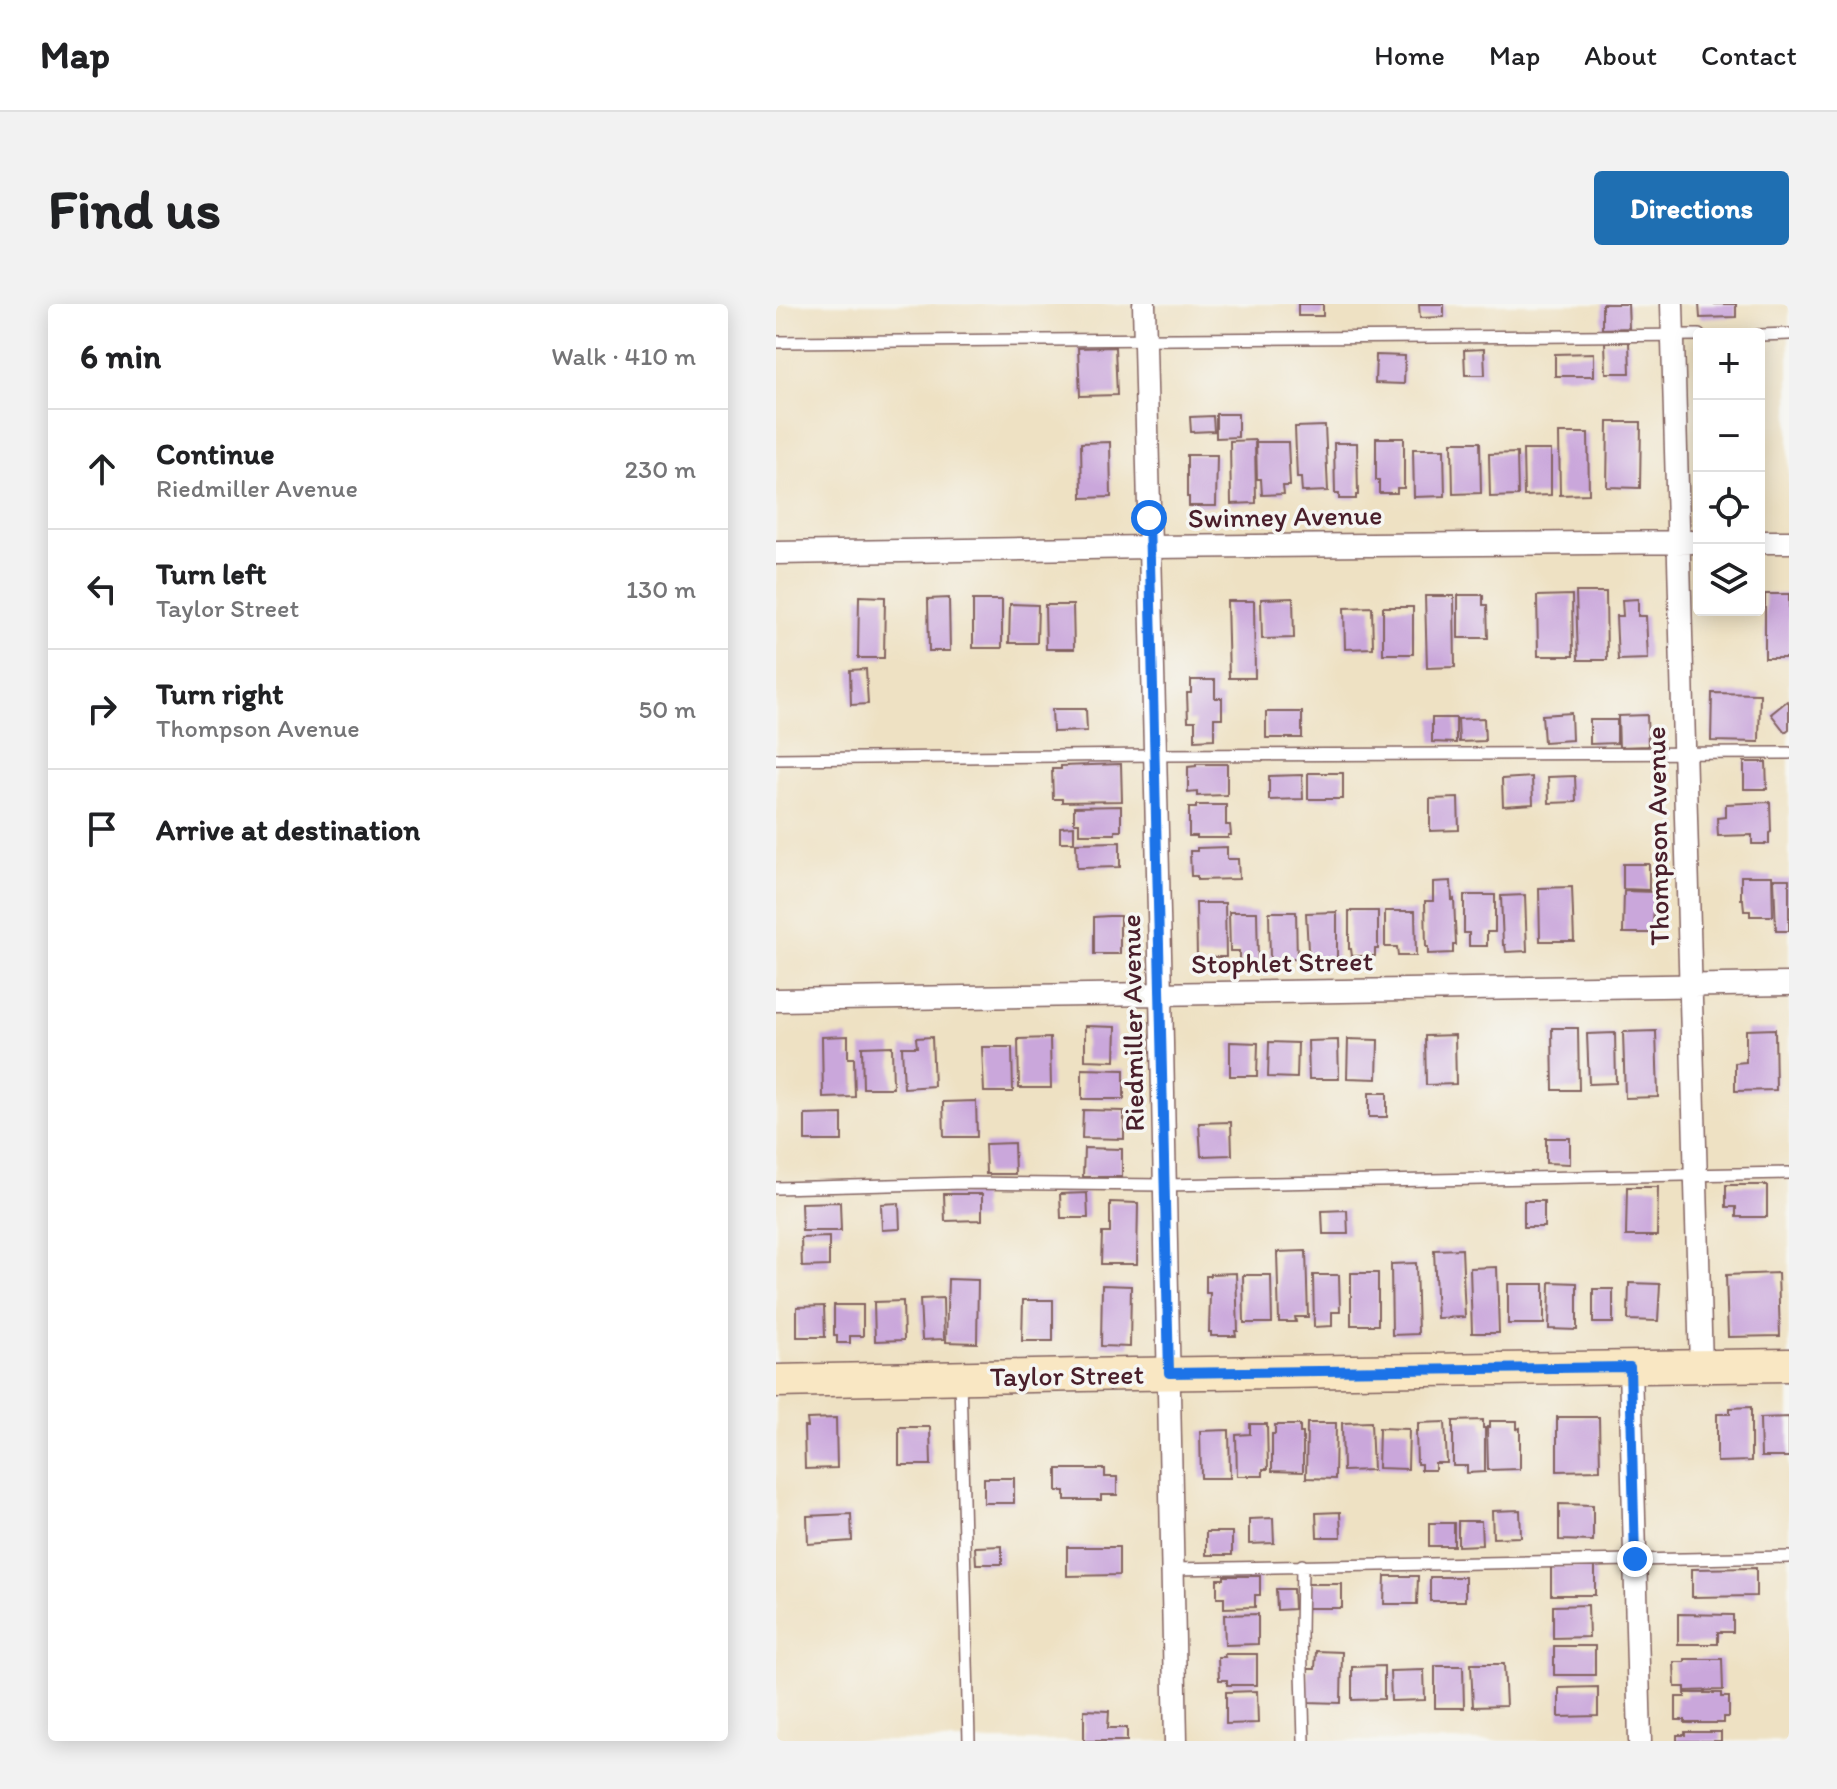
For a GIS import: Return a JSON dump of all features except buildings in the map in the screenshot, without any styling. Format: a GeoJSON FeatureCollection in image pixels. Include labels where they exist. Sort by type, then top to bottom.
{"type":"FeatureCollection","features":[{"type":"Feature","properties":{"kind":"main road","name":"Taylor Street"},"geometry":{"type":"LineString","coordinates":[[776,1381],[1789,1365]]}},
{"type":"Feature","properties":{"kind":"street","name":"Riedmiller Avenue"},"geometry":{"type":"LineString","coordinates":[[1144,304],[1176,1741]]}},
{"type":"Feature","properties":{"kind":"street","name":"Thompson Avenue"},"geometry":{"type":"LineString","coordinates":[[1672,304],[1689,542],[1685,754],[1701,1367]]}},
{"type":"Feature","properties":{"kind":"street","name":"Swinney Avenue"},"geometry":{"type":"LineString","coordinates":[[776,553],[1689,542]]}},
{"type":"Feature","properties":{"kind":"street"},"geometry":{"type":"LineString","coordinates":[[1765,542],[1789,542]]}},
{"type":"Feature","properties":{"kind":"street","name":"Stophlet Street"},"geometry":{"type":"LineString","coordinates":[[776,1000],[1789,984]]}},
{"type":"Feature","properties":{"kind":"street"},"geometry":{"type":"LineString","coordinates":[[1630,1367],[1640,1741]]}},
{"type":"Feature","properties":{"kind":"lane"},"geometry":{"type":"LineString","coordinates":[[1765,335],[1789,334]]}},
{"type":"Feature","properties":{"kind":"lane"},"geometry":{"type":"LineString","coordinates":[[776,342],[1693,335]]}},
{"type":"Feature","properties":{"kind":"lane"},"geometry":{"type":"LineString","coordinates":[[776,759],[1789,753]]}},
{"type":"Feature","properties":{"kind":"lane"},"geometry":{"type":"LineString","coordinates":[[776,1188],[964,1183],[1165,1185],[1789,1173]]}},
{"type":"Feature","properties":{"kind":"lane"},"geometry":{"type":"LineString","coordinates":[[960,1377],[969,1741]]}},
{"type":"Feature","properties":{"kind":"lane"},"geometry":{"type":"LineString","coordinates":[[1173,1569],[1789,1557]]}},
{"type":"Feature","properties":{"kind":"lane"},"geometry":{"type":"LineString","coordinates":[[1302,1565],[1304,1741]]}},
{"type":"Feature","properties":{"kind":"route"},"geometry":{"type":"LineString","coordinates":[[1149,518],[1169,1373],[1630,1367],[1635,1559]]}}]}
